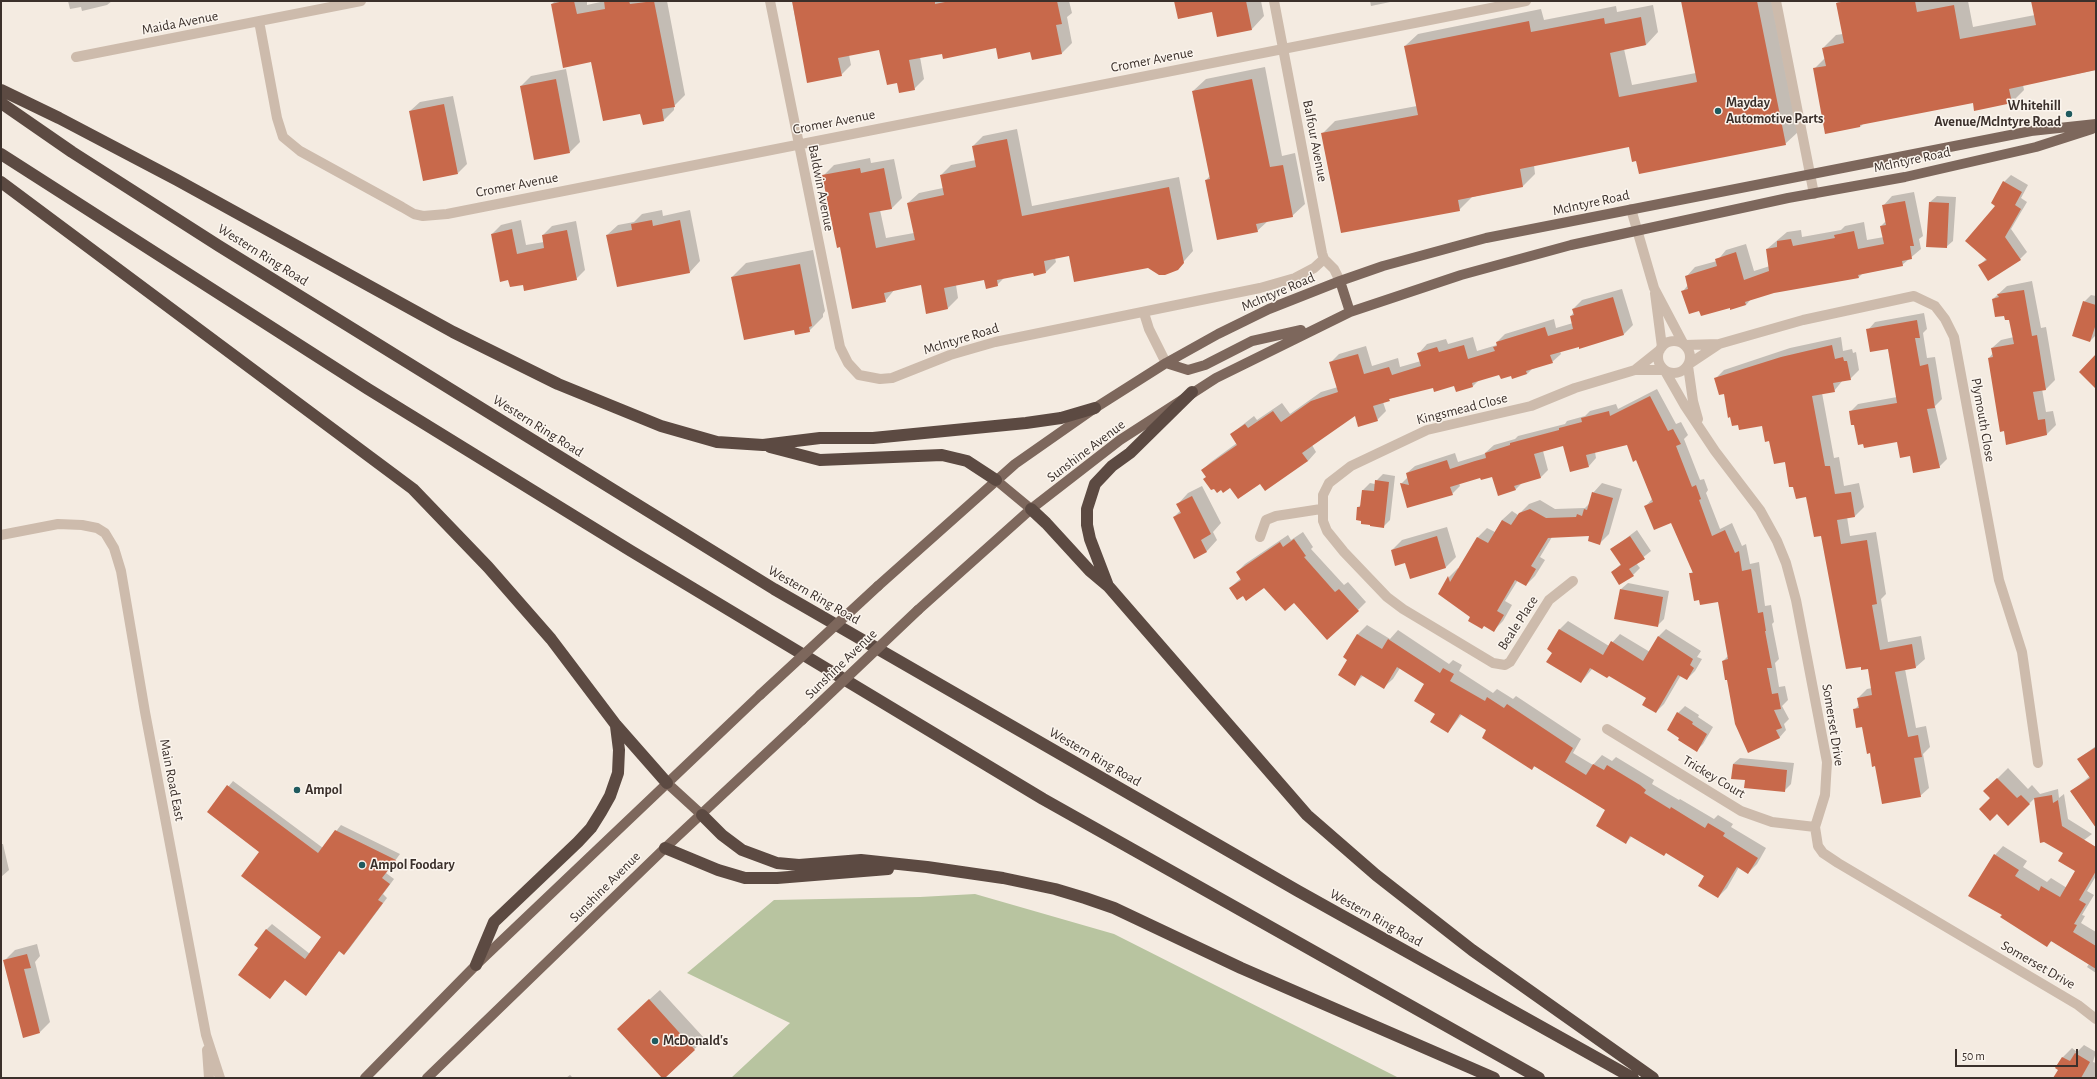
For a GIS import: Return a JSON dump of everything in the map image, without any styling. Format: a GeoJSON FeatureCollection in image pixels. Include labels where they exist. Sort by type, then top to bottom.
{"type":"FeatureCollection","features":[{"type":"Feature","properties":{"kind":"highway"},"geometry":{"type":"LineString","coordinates":[[1,90],[60,118],[177,180],[453,332],[558,384],[661,426],[716,442],[763,445],[820,438],[873,438],[1026,423],[1061,418],[1095,408]]}},
{"type":"Feature","properties":{"kind":"highway","name":"Western Ring Road"},"geometry":{"type":"LineString","coordinates":[[1,103],[72,152],[219,246],[774,589],[1298,891],[1632,1078]]}},
{"type":"Feature","properties":{"kind":"highway"},"geometry":{"type":"LineString","coordinates":[[1,154],[368,389],[644,560],[1043,799],[1539,1078]]}},
{"type":"Feature","properties":{"kind":"highway"},"geometry":{"type":"LineString","coordinates":[[1,182],[413,489],[488,567],[551,639],[616,725],[667,783]]}},
{"type":"Feature","properties":{"kind":"highway"},"geometry":{"type":"LineString","coordinates":[[1109,587],[1090,538],[1087,526],[1087,509],[1095,484],[1112,466],[1130,452],[1192,392]]}},
{"type":"Feature","properties":{"kind":"highway"},"geometry":{"type":"LineString","coordinates":[[763,445],[820,460],[942,455],[967,462],[996,480]]}},
{"type":"Feature","properties":{"kind":"highway"},"geometry":{"type":"LineString","coordinates":[[1031,509],[1046,523],[1090,571],[1109,587],[1307,815],[1376,875],[1472,950],[1653,1078]]}},
{"type":"Feature","properties":{"kind":"highway"},"geometry":{"type":"LineString","coordinates":[[476,965],[494,922],[578,842],[591,828],[601,812],[610,796],[618,772],[620,750],[616,725]]}},
{"type":"Feature","properties":{"kind":"highway"},"geometry":{"type":"LineString","coordinates":[[702,815],[722,835],[742,850],[777,863],[799,865],[861,860],[927,867],[1003,878],[1055,889],[1114,908],[1241,968],[1494,1078]]}},
{"type":"Feature","properties":{"kind":"highway"},"geometry":{"type":"LineString","coordinates":[[665,848],[718,870],[745,878],[777,878],[855,871],[927,867]]}},
{"type":"Feature","properties":{"kind":"main road","name":"McIntyre Road"},"geometry":{"type":"LineString","coordinates":[[1166,363],[1218,334],[1269,309],[1340,281],[1437,250],[1486,238],[2031,131],[2096,124]]}},
{"type":"Feature","properties":{"kind":"main road","name":"McIntyre Road"},"geometry":{"type":"LineString","coordinates":[[1316,327],[1350,312],[1406,292],[1491,266],[1636,230],[1905,177],[2036,147],[2096,128]]}},
{"type":"Feature","properties":{"kind":"main road"},"geometry":{"type":"LineString","coordinates":[[1340,281],[1350,312]]}},
{"type":"Feature","properties":{"kind":"main road"},"geometry":{"type":"LineString","coordinates":[[1166,363],[1188,370],[1205,365],[1252,341],[1316,327]]}},
{"type":"Feature","properties":{"kind":"main road","name":"Sunshine Avenue"},"geometry":{"type":"LineString","coordinates":[[427,1078],[665,848],[702,815],[918,610],[1031,509],[1107,450],[1192,392],[1244,363],[1316,327]]}},
{"type":"Feature","properties":{"kind":"main road","name":"Sunshine Avenue"},"geometry":{"type":"LineString","coordinates":[[365,1078],[476,965],[667,783],[878,586],[996,480],[1015,464],[1095,408],[1166,363]]}},
{"type":"Feature","properties":{"kind":"main road"},"geometry":{"type":"LineString","coordinates":[[996,480],[1031,509]]}},
{"type":"Feature","properties":{"kind":"main road"},"geometry":{"type":"LineString","coordinates":[[667,783],[702,815]]}},
{"type":"Feature","properties":{"kind":"street","name":"Maida Avenue"},"geometry":{"type":"LineString","coordinates":[[76,58],[361,1]]}},
{"type":"Feature","properties":{"kind":"street","name":"Baldwin Avenue"},"geometry":{"type":"LineString","coordinates":[[770,1],[840,347],[848,363],[859,375]]}},
{"type":"Feature","properties":{"kind":"street","name":"Balfour Avenue"},"geometry":{"type":"LineString","coordinates":[[1274,1],[1324,259],[1334,269],[1340,281]]}},
{"type":"Feature","properties":{"kind":"street","name":"Cromer Avenue"},"geometry":{"type":"LineString","coordinates":[[259,21],[277,118],[283,137],[300,151],[414,214],[423,216],[447,214],[1526,1]]}},
{"type":"Feature","properties":{"kind":"street"},"geometry":{"type":"LineString","coordinates":[[1776,1],[1814,194]]}},
{"type":"Feature","properties":{"kind":"street"},"geometry":{"type":"LineString","coordinates":[[1631,209],[1654,288],[1661,349],[1658,359],[1665,371],[1675,374],[1685,370],[1689,365],[1690,353],[1654,288]]}},
{"type":"Feature","properties":{"kind":"street","name":"McIntyre Road"},"geometry":{"type":"LineString","coordinates":[[859,375],[880,379],[892,378],[950,355],[975,347],[1260,288],[1295,278],[1314,268],[1324,259]]}},
{"type":"Feature","properties":{"kind":"street","name":"Plymouth Close"},"geometry":{"type":"LineString","coordinates":[[1684,344],[1719,344],[1803,320],[1914,296],[1935,306],[1945,319],[1954,337],[2001,591],[2022,652],[2038,763]]}},
{"type":"Feature","properties":{"kind":"street"},"geometry":{"type":"LineString","coordinates":[[1144,313],[1148,329],[1166,363]]}},
{"type":"Feature","properties":{"kind":"street"},"geometry":{"type":"LineString","coordinates":[[1661,349],[1674,341],[1684,344]]}},
{"type":"Feature","properties":{"kind":"street","name":"Plymouth Close"},"geometry":{"type":"LineString","coordinates":[[1689,365],[1719,344]]}},
{"type":"Feature","properties":{"kind":"street","name":"Kingsmead Close"},"geometry":{"type":"LineString","coordinates":[[1635,370],[1661,349]]}},
{"type":"Feature","properties":{"kind":"street","name":"Somerset Drive"},"geometry":{"type":"LineString","coordinates":[[1689,365],[1693,401],[1700,426]]}},
{"type":"Feature","properties":{"kind":"street","name":"Kingsmead Close"},"geometry":{"type":"LineString","coordinates":[[1505,665],[1493,664],[1403,609],[1387,597],[1344,552],[1327,531],[1323,521],[1323,494],[1329,483],[1351,466],[1405,439],[1433,428],[1531,406],[1576,388],[1635,370],[1665,371]]}},
{"type":"Feature","properties":{"kind":"street","name":"Somerset Drive"},"geometry":{"type":"LineString","coordinates":[[1665,371],[1685,406],[1700,426],[1715,451],[1768,525],[1777,541],[1792,582],[1827,762],[1825,795],[1815,827],[1818,846],[1823,853],[1838,864],[2078,1005],[2096,1019]]}},
{"type":"Feature","properties":{"kind":"street"},"geometry":{"type":"LineString","coordinates":[[1260,537],[1266,520],[1276,516],[1322,509]]}},
{"type":"Feature","properties":{"kind":"street","name":"Main Road East"},"geometry":{"type":"LineString","coordinates":[[1,535],[66,524],[93,526],[105,533],[114,548],[120,571],[206,1035],[209,1078]]}},
{"type":"Feature","properties":{"kind":"street","name":"Beale Place"},"geometry":{"type":"LineString","coordinates":[[1505,665],[1514,657],[1549,600],[1573,581]]}},
{"type":"Feature","properties":{"kind":"street","name":"Trickey Court"},"geometry":{"type":"LineString","coordinates":[[1607,729],[1741,811],[1772,822],[1815,827]]}},
{"type":"Feature","properties":{"kind":"street","name":"Main Road East"},"geometry":{"type":"LineString","coordinates":[[206,1035],[220,1078]]}},
{"type":"Feature","properties":{"kind":"green space"},"geometry":{"type":"Polygon","coordinates":[[[975,894],[1114,934],[1399,1078],[731,1078],[790,1023],[687,973],[774,900],[920,897],[975,894]]]}},
{"type":"Feature","properties":{"kind":"building"},"geometry":{"type":"Polygon","coordinates":[[[564,1],[574,1],[577,14],[605,9],[604,1],[629,1],[630,4],[654,1],[675,107],[662,109],[664,121],[643,125],[640,114],[603,121],[591,62],[563,68],[551,4],[564,1]]]}},
{"type":"Feature","properties":{"kind":"building"},"geometry":{"type":"Polygon","coordinates":[[[792,1],[935,1],[935,4],[950,1],[1057,1],[1062,24],[1056,25],[1062,54],[1032,60],[1030,52],[998,59],[996,48],[943,59],[942,54],[909,60],[915,90],[899,93],[897,83],[887,85],[879,50],[838,58],[842,76],[807,83],[792,1]]]}},
{"type":"Feature","properties":{"kind":"building"},"geometry":{"type":"Polygon","coordinates":[[[1174,1],[1246,1],[1252,30],[1217,37],[1212,12],[1178,19],[1174,1]]]}},
{"type":"Feature","properties":{"kind":"building"},"geometry":{"type":"Polygon","coordinates":[[[1681,1],[1757,1],[1786,145],[1639,174],[1636,161],[1632,162],[1629,147],[1520,169],[1523,187],[1458,200],[1460,211],[1341,233],[1321,133],[1418,115],[1404,46],[1529,21],[1531,32],[1604,18],[1605,24],[1641,17],[1646,45],[1610,53],[1619,97],[1697,82],[1681,1]]]}},
{"type":"Feature","properties":{"kind":"building"},"geometry":{"type":"Polygon","coordinates":[[[1846,1],[1915,1],[1917,12],[1954,5],[1960,39],[2036,25],[2031,1],[2096,1],[2096,70],[2009,89],[2012,103],[1974,111],[1973,103],[1860,125],[1860,127],[1825,134],[1813,68],[1826,66],[1822,48],[1844,43],[1836,3],[1846,1]]]}},
{"type":"Feature","properties":{"kind":"building"},"geometry":{"type":"Polygon","coordinates":[[[556,79],[570,153],[534,160],[520,86],[556,79]]]}},
{"type":"Feature","properties":{"kind":"building"},"geometry":{"type":"Polygon","coordinates":[[[1252,79],[1270,167],[1283,165],[1293,217],[1256,224],[1258,232],[1217,240],[1205,180],[1210,179],[1192,91],[1252,79]]]}},
{"type":"Feature","properties":{"kind":"building"},"geometry":{"type":"Polygon","coordinates":[[[444,104],[458,174],[423,181],[409,111],[444,104]]]}},
{"type":"Feature","properties":{"kind":"building"},"geometry":{"type":"Polygon","coordinates":[[[1007,139],[1022,216],[1169,187],[1184,263],[1178,270],[1165,275],[1159,275],[1148,268],[1074,282],[1069,256],[1044,261],[1046,273],[1034,276],[1033,273],[997,280],[998,286],[986,289],[984,280],[944,288],[948,309],[926,314],[921,285],[884,293],[886,302],[852,309],[840,247],[837,248],[822,175],[860,168],[861,173],[884,168],[892,209],[869,213],[876,248],[915,240],[907,203],[944,195],[940,175],[976,167],[972,146],[1007,139]]]}},
{"type":"Feature","properties":{"kind":"building"},"geometry":{"type":"Polygon","coordinates":[[[2003,181],[2022,192],[2015,205],[2021,209],[2005,237],[2021,260],[1988,281],[1978,265],[1987,260],[1965,241],[1995,206],[1991,203],[2003,181]]]}},
{"type":"Feature","properties":{"kind":"building"},"geometry":{"type":"Polygon","coordinates":[[[1905,201],[1914,246],[1910,246],[1912,259],[1902,261],[1903,266],[1858,275],[1859,278],[1774,293],[1745,302],[1746,305],[1730,310],[1730,308],[1701,316],[1699,311],[1689,314],[1681,291],[1688,289],[1685,276],[1717,266],[1715,259],[1736,252],[1744,280],[1769,271],[1766,249],[1777,247],[1777,241],[1791,239],[1793,246],[1835,238],[1834,235],[1854,231],[1858,249],[1884,244],[1880,226],[1886,225],[1882,205],[1905,201]]]}},
{"type":"Feature","properties":{"kind":"building"},"geometry":{"type":"Polygon","coordinates":[[[1929,202],[1949,203],[1947,248],[1926,247],[1929,202]]]}},
{"type":"Feature","properties":{"kind":"building"},"geometry":{"type":"Polygon","coordinates":[[[652,220],[653,226],[680,220],[690,273],[617,287],[606,235],[632,230],[631,224],[652,220]]]}},
{"type":"Feature","properties":{"kind":"building"},"geometry":{"type":"Polygon","coordinates":[[[512,229],[517,254],[544,248],[542,235],[567,230],[577,280],[524,291],[523,285],[510,287],[508,280],[500,282],[491,234],[512,229]]]}},
{"type":"Feature","properties":{"kind":"building"},"geometry":{"type":"Polygon","coordinates":[[[800,264],[812,326],[809,327],[810,332],[795,335],[794,330],[744,340],[731,277],[800,264]]]}},
{"type":"Feature","properties":{"kind":"building"},"geometry":{"type":"Polygon","coordinates":[[[2024,290],[2032,336],[2037,335],[2046,390],[2033,392],[2038,420],[2045,419],[2047,435],[2006,445],[2004,431],[2000,432],[1988,358],[1993,357],[1991,348],[2014,344],[2009,320],[2005,320],[2004,316],[1995,317],[1992,299],[1999,297],[1997,294],[2024,290]]]}},
{"type":"Feature","properties":{"kind":"building"},"geometry":{"type":"Polygon","coordinates":[[[1613,297],[1624,335],[1579,349],[1579,347],[1550,355],[1553,363],[1526,371],[1527,374],[1512,379],[1511,376],[1501,379],[1499,375],[1472,383],[1473,387],[1456,392],[1454,386],[1434,392],[1433,388],[1389,399],[1390,401],[1373,406],[1378,421],[1358,427],[1355,416],[1302,453],[1308,461],[1265,491],[1260,484],[1238,499],[1230,488],[1223,493],[1221,490],[1217,493],[1214,489],[1211,490],[1203,479],[1206,477],[1201,470],[1237,445],[1230,434],[1245,424],[1248,428],[1273,411],[1281,422],[1311,401],[1338,392],[1329,362],[1358,354],[1364,374],[1389,367],[1392,375],[1421,366],[1417,353],[1437,347],[1439,352],[1464,345],[1468,359],[1495,351],[1493,347],[1497,346],[1496,342],[1545,327],[1548,336],[1573,329],[1570,316],[1574,315],[1572,309],[1613,297]]]}},
{"type":"Feature","properties":{"kind":"building"},"geometry":{"type":"Polygon","coordinates":[[[2083,301],[2096,305],[2096,324],[2090,342],[2072,336],[2083,301]]]}},
{"type":"Feature","properties":{"kind":"building"},"geometry":{"type":"Polygon","coordinates":[[[1917,320],[1920,338],[1915,338],[1920,366],[1928,364],[1935,408],[1927,409],[1940,468],[1913,473],[1910,456],[1900,458],[1897,442],[1864,448],[1863,444],[1858,445],[1854,425],[1851,425],[1849,411],[1897,403],[1888,349],[1870,352],[1866,329],[1917,320]]]}},
{"type":"Feature","properties":{"kind":"building"},"geometry":{"type":"Polygon","coordinates":[[[1832,345],[1835,359],[1843,357],[1844,361],[1847,361],[1851,380],[1833,383],[1835,392],[1812,396],[1825,466],[1830,466],[1835,494],[1851,492],[1855,517],[1837,520],[1841,544],[1867,540],[1877,604],[1872,605],[1880,650],[1912,644],[1916,668],[1895,672],[1908,737],[1918,735],[1922,757],[1914,758],[1921,797],[1882,804],[1875,766],[1872,767],[1870,753],[1867,754],[1862,727],[1856,728],[1853,709],[1859,708],[1857,698],[1872,695],[1868,669],[1861,670],[1861,667],[1846,669],[1821,536],[1814,537],[1806,497],[1796,499],[1793,487],[1789,487],[1785,462],[1774,464],[1769,441],[1765,442],[1762,426],[1739,430],[1738,425],[1732,426],[1730,417],[1728,418],[1724,394],[1719,395],[1714,378],[1781,357],[1832,345]]]}},
{"type":"Feature","properties":{"kind":"building"},"geometry":{"type":"Polygon","coordinates":[[[2096,354],[2096,389],[2079,372],[2096,354]]]}},
{"type":"Feature","properties":{"kind":"building"},"geometry":{"type":"Polygon","coordinates":[[[1650,396],[1668,431],[1673,429],[1681,444],[1676,446],[1692,487],[1696,485],[1701,499],[1699,500],[1712,536],[1725,530],[1735,553],[1739,551],[1742,571],[1751,569],[1758,613],[1763,612],[1772,668],[1767,668],[1772,694],[1778,693],[1781,709],[1774,710],[1782,728],[1776,730],[1780,738],[1748,753],[1735,724],[1727,680],[1725,680],[1722,661],[1728,659],[1718,602],[1700,605],[1699,600],[1694,601],[1689,573],[1693,573],[1671,523],[1654,530],[1644,506],[1653,502],[1636,460],[1633,462],[1627,445],[1586,455],[1589,467],[1570,472],[1563,446],[1534,454],[1541,478],[1514,486],[1516,490],[1498,496],[1492,477],[1481,480],[1480,478],[1450,487],[1453,495],[1407,508],[1400,483],[1409,485],[1406,473],[1447,460],[1450,469],[1486,458],[1485,453],[1510,445],[1510,443],[1559,430],[1559,428],[1582,422],[1581,418],[1609,411],[1610,416],[1650,396]]]}},
{"type":"Feature","properties":{"kind":"building"},"geometry":{"type":"Polygon","coordinates":[[[1375,480],[1389,482],[1384,528],[1361,524],[1361,521],[1356,520],[1357,507],[1360,507],[1362,490],[1374,491],[1375,480]]]}},
{"type":"Feature","properties":{"kind":"building"},"geometry":{"type":"Polygon","coordinates":[[[1592,492],[1613,498],[1600,545],[1588,541],[1589,536],[1548,538],[1531,566],[1536,569],[1526,586],[1515,580],[1497,611],[1504,615],[1494,632],[1484,626],[1482,629],[1468,621],[1470,617],[1438,594],[1448,576],[1450,582],[1477,537],[1488,543],[1502,520],[1511,525],[1519,513],[1530,509],[1546,518],[1576,517],[1577,514],[1582,516],[1584,509],[1587,510],[1592,492]]]}},
{"type":"Feature","properties":{"kind":"building"},"geometry":{"type":"Polygon","coordinates":[[[1192,496],[1211,534],[1201,540],[1207,552],[1194,559],[1173,517],[1181,513],[1176,504],[1192,496]]]}},
{"type":"Feature","properties":{"kind":"building"},"geometry":{"type":"Polygon","coordinates":[[[1437,536],[1446,568],[1410,579],[1405,563],[1395,566],[1391,550],[1437,536]]]}},
{"type":"Feature","properties":{"kind":"building"},"geometry":{"type":"Polygon","coordinates":[[[1630,536],[1645,559],[1629,569],[1634,576],[1619,585],[1611,572],[1621,565],[1610,549],[1630,536]]]}},
{"type":"Feature","properties":{"kind":"building"},"geometry":{"type":"Polygon","coordinates":[[[1294,539],[1306,556],[1304,557],[1335,592],[1339,589],[1359,611],[1327,640],[1294,603],[1285,611],[1264,588],[1246,601],[1243,596],[1237,600],[1229,588],[1241,580],[1236,572],[1280,542],[1283,547],[1294,539]]]}},
{"type":"Feature","properties":{"kind":"building"},"geometry":{"type":"Polygon","coordinates":[[[1620,589],[1663,597],[1658,627],[1614,619],[1620,589]]]}},
{"type":"Feature","properties":{"kind":"building"},"geometry":{"type":"Polygon","coordinates":[[[1559,629],[1603,655],[1611,641],[1643,661],[1658,636],[1693,659],[1690,665],[1694,668],[1687,680],[1678,675],[1656,713],[1642,705],[1646,698],[1609,676],[1607,678],[1590,668],[1581,683],[1546,662],[1552,653],[1547,649],[1559,629]]]}},
{"type":"Feature","properties":{"kind":"building"},"geometry":{"type":"Polygon","coordinates":[[[1357,634],[1382,649],[1388,639],[1440,673],[1443,668],[1454,674],[1450,681],[1485,701],[1487,697],[1504,708],[1507,704],[1573,748],[1565,762],[1586,775],[1593,764],[1604,770],[1607,765],[1640,785],[1646,790],[1644,793],[1670,809],[1671,807],[1705,828],[1708,823],[1725,833],[1723,836],[1758,858],[1748,874],[1737,867],[1718,898],[1698,886],[1704,876],[1666,853],[1664,856],[1630,836],[1626,844],[1596,826],[1605,810],[1534,766],[1532,770],[1482,738],[1486,730],[1460,714],[1448,733],[1430,722],[1435,714],[1414,701],[1424,684],[1397,667],[1384,689],[1361,675],[1355,686],[1338,675],[1347,660],[1343,657],[1357,634]]]}},
{"type":"Feature","properties":{"kind":"building"},"geometry":{"type":"Polygon","coordinates":[[[1677,712],[1693,722],[1692,724],[1707,734],[1697,752],[1678,740],[1679,738],[1667,730],[1677,712]]]}},
{"type":"Feature","properties":{"kind":"building"},"geometry":{"type":"Polygon","coordinates":[[[2096,747],[2096,828],[2070,791],[2090,778],[2077,759],[2096,747]]]}},
{"type":"Feature","properties":{"kind":"building"},"geometry":{"type":"Polygon","coordinates":[[[1733,764],[1787,770],[1785,792],[1744,788],[1745,780],[1731,779],[1733,764]]]}},
{"type":"Feature","properties":{"kind":"building"},"geometry":{"type":"Polygon","coordinates":[[[1997,778],[2017,798],[2021,795],[2030,804],[2008,826],[1997,814],[1990,821],[1979,809],[1990,798],[1983,791],[1997,778]]]}},
{"type":"Feature","properties":{"kind":"building"},"geometry":{"type":"Polygon","coordinates":[[[227,785],[318,853],[335,830],[396,860],[382,878],[390,884],[378,900],[383,903],[344,955],[339,951],[306,996],[285,980],[270,999],[238,975],[258,948],[254,945],[266,929],[305,959],[321,937],[241,876],[259,852],[207,812],[227,785]]]}},
{"type":"Feature","properties":{"kind":"building"},"geometry":{"type":"Polygon","coordinates":[[[2052,795],[2053,803],[2058,800],[2062,826],[2096,847],[2096,871],[2079,900],[2086,904],[2074,924],[2077,925],[2073,932],[2096,946],[2096,969],[2051,941],[2047,947],[2000,917],[2002,915],[1968,896],[1994,854],[2019,870],[2015,876],[2039,891],[2041,886],[2060,897],[2075,871],[2058,861],[2063,853],[2044,842],[2040,843],[2034,798],[2052,795]]]}},
{"type":"Feature","properties":{"kind":"building"},"geometry":{"type":"Polygon","coordinates":[[[27,954],[31,968],[24,969],[40,1033],[23,1038],[3,960],[27,954]]]}},
{"type":"Feature","properties":{"kind":"building"},"geometry":{"type":"Polygon","coordinates":[[[649,999],[695,1050],[665,1078],[662,1078],[617,1029],[649,999]]]}},
{"type":"Feature","properties":{"kind":"building"},"geometry":{"type":"Polygon","coordinates":[[[2075,1053],[2090,1062],[2081,1078],[2053,1078],[2058,1070],[2055,1068],[2062,1057],[2070,1061],[2075,1053]]]}},
{"type":"Feature","properties":{"kind":"place","name":"Mayday Automotive Parts"},"geometry":{"type":"Point","coordinates":[1718,111]}},
{"type":"Feature","properties":{"kind":"place","name":"Whitehill Avenue/McIntyre Road"},"geometry":{"type":"Point","coordinates":[2069,114]}},
{"type":"Feature","properties":{"kind":"place","name":"Ampol"},"geometry":{"type":"Point","coordinates":[297,790]}},
{"type":"Feature","properties":{"kind":"place","name":"Ampol Foodary"},"geometry":{"type":"Point","coordinates":[362,865]}},
{"type":"Feature","properties":{"kind":"place","name":"McDonald's"},"geometry":{"type":"Point","coordinates":[655,1041]}}]}
